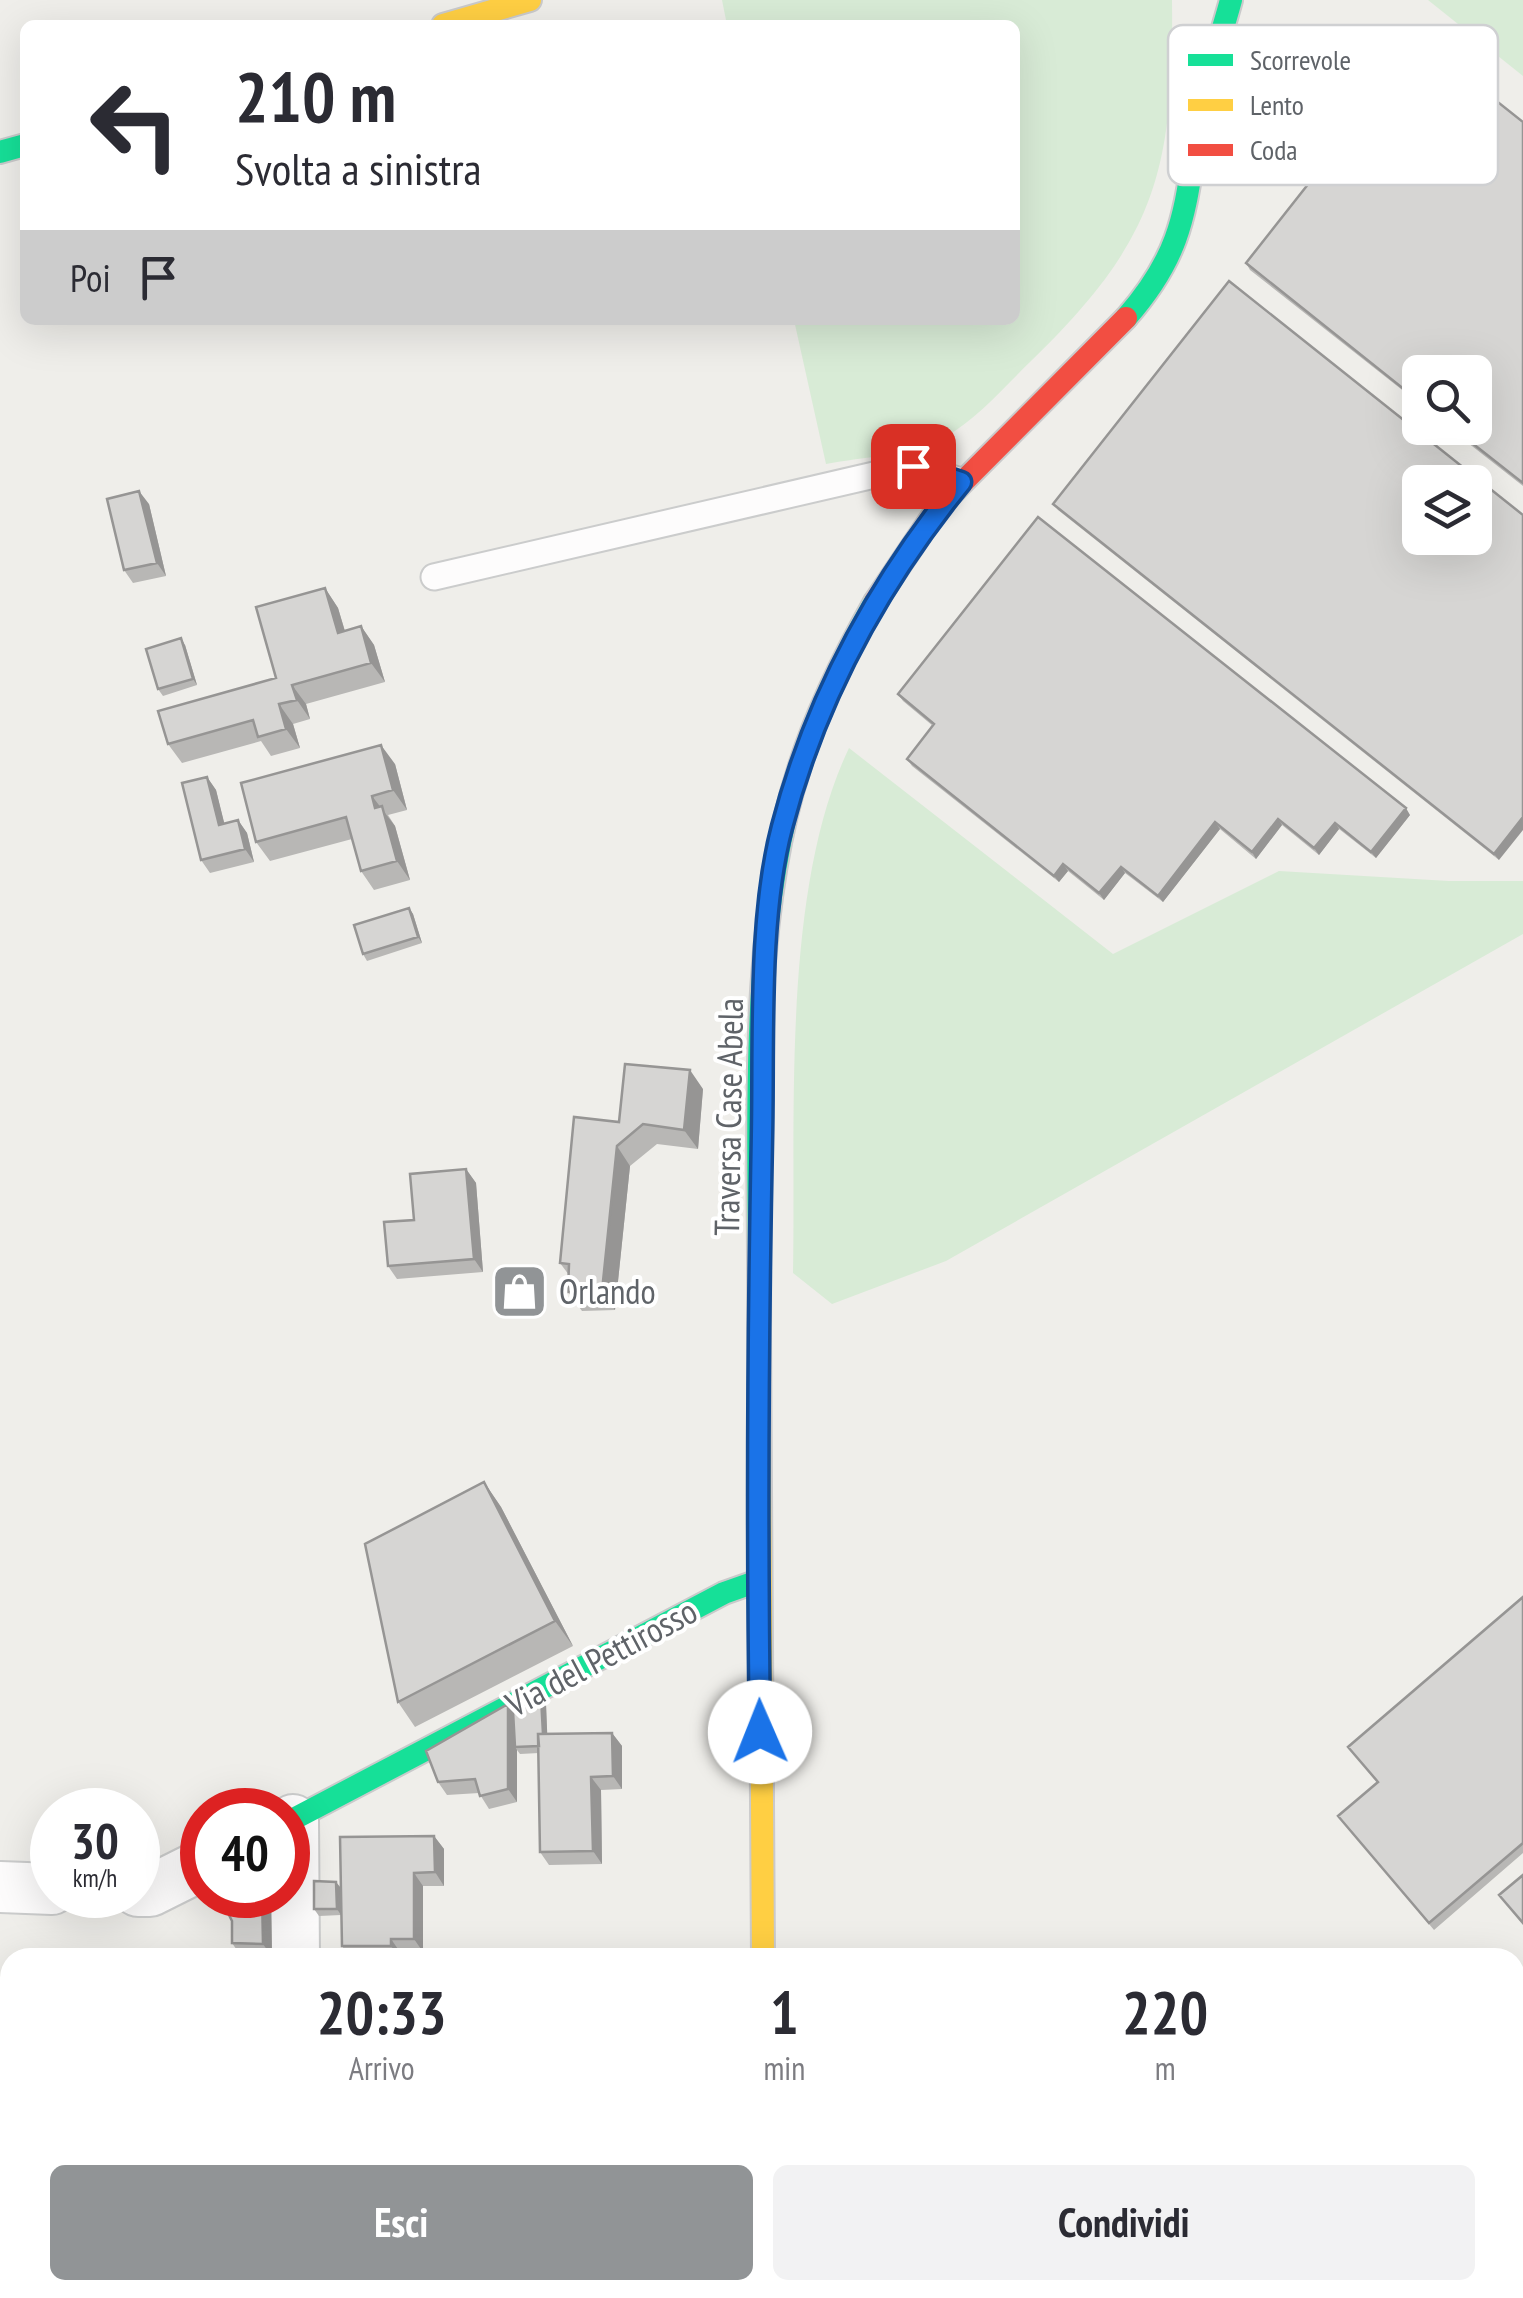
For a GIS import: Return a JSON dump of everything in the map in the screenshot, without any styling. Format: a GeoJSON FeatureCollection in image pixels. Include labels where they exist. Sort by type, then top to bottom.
{"type":"FeatureCollection","features":[{"type":"Feature","properties":{"kind":"street"},"geometry":{"type":"LineString","coordinates":[[460,20],[530,0]]}},
{"type":"Feature","properties":{"kind":"street"},"geometry":{"type":"LineString","coordinates":[[1224,25],[1231,0]]}},
{"type":"Feature","properties":{"kind":"street","name":"Traversa Case Abela"},"geometry":{"type":"LineString","coordinates":[[764,1948],[758,1581],[765,1014],[767,938],[781,830],[818,716],[868,616],[915,538],[961,482],[1127,319],[1178,240],[1193,185]]}},
{"type":"Feature","properties":{"kind":"street","name":"Via del Pettirosso"},"geometry":{"type":"LineString","coordinates":[[310,1810],[724,1593],[758,1581]]}},
{"type":"Feature","properties":{"kind":"street"},"geometry":{"type":"LineString","coordinates":[[0,1887],[30,1888]]}},
{"type":"Feature","properties":{"kind":"street"},"geometry":{"type":"LineString","coordinates":[[293,1918],[294,1948]]}},
{"type":"Feature","properties":{"kind":"lane"},"geometry":{"type":"LineString","coordinates":[[434,577],[913,466],[961,482]]}},
{"type":"Feature","properties":{"kind":"green space"},"geometry":{"type":"Polygon","coordinates":[[[722,0],[1172,0],[1172,25],[1168,25],[1168,112],[1161,157],[1149,199],[1131,239],[1073,318],[990,402],[945,437],[903,452],[826,464],[795,325],[1020,325],[1020,20],[726,20],[722,0]]]}},
{"type":"Feature","properties":{"kind":"green space"},"geometry":{"type":"Polygon","coordinates":[[[1428,0],[1523,0],[1523,76],[1498,56],[1498,25],[1459,25],[1428,0]]]}},
{"type":"Feature","properties":{"kind":"green space"},"geometry":{"type":"Polygon","coordinates":[[[849,748],[1113,954],[1279,871],[1449,881],[1523,881],[1523,934],[946,1261],[832,1304],[793,1273],[794,1076],[802,935],[812,868],[827,805],[849,748]]]}},
{"type":"Feature","properties":{"kind":"building"},"geometry":{"type":"Polygon","coordinates":[[[1498,102],[1523,122],[1523,483],[1475,445],[1492,445],[1492,355],[1402,355],[1402,388],[1246,263],[1307,185],[1498,185],[1498,102]]]}},
{"type":"Feature","properties":{"kind":"building"},"geometry":{"type":"Polygon","coordinates":[[[1229,281],[1402,419],[1402,445],[1435,445],[1460,465],[1402,465],[1402,555],[1492,555],[1492,490],[1523,515],[1523,817],[1494,854],[1053,504],[1229,281]]]}},
{"type":"Feature","properties":{"kind":"building"},"geometry":{"type":"Polygon","coordinates":[[[139,491],[157,563],[124,570],[107,499],[139,491]]]}},
{"type":"Feature","properties":{"kind":"building"},"geometry":{"type":"Polygon","coordinates":[[[1038,517],[1406,808],[1371,852],[1335,823],[1314,848],[1278,819],[1252,852],[1215,822],[1158,896],[1121,867],[1099,893],[1063,864],[1054,876],[907,759],[934,724],[898,694],[1038,517]]]}},
{"type":"Feature","properties":{"kind":"building"},"geometry":{"type":"Polygon","coordinates":[[[325,588],[338,633],[361,626],[371,663],[292,685],[297,700],[279,704],[286,729],[258,737],[253,720],[168,744],[158,711],[276,678],[256,607],[325,588]]]}},
{"type":"Feature","properties":{"kind":"building"},"geometry":{"type":"Polygon","coordinates":[[[181,638],[193,679],[158,689],[146,649],[181,638]]]}},
{"type":"Feature","properties":{"kind":"building"},"geometry":{"type":"Polygon","coordinates":[[[381,745],[393,790],[372,796],[375,808],[382,806],[397,861],[361,871],[346,817],[256,842],[241,783],[381,745]]]}},
{"type":"Feature","properties":{"kind":"building"},"geometry":{"type":"Polygon","coordinates":[[[207,777],[219,825],[238,820],[245,849],[201,860],[182,783],[207,777]]]}},
{"type":"Feature","properties":{"kind":"building"},"geometry":{"type":"Polygon","coordinates":[[[409,908],[418,937],[363,954],[354,925],[409,908]]]}},
{"type":"Feature","properties":{"kind":"building"},"geometry":{"type":"Polygon","coordinates":[[[625,1064],[690,1070],[684,1130],[643,1124],[617,1146],[602,1291],[568,1292],[569,1264],[560,1263],[574,1117],[619,1122],[625,1064]]]}},
{"type":"Feature","properties":{"kind":"building"},"geometry":{"type":"Polygon","coordinates":[[[466,1169],[474,1259],[388,1266],[384,1222],[414,1220],[410,1174],[466,1169]]]}},
{"type":"Feature","properties":{"kind":"building"},"geometry":{"type":"Polygon","coordinates":[[[484,1482],[555,1621],[398,1702],[365,1544],[484,1482]]]}},
{"type":"Feature","properties":{"kind":"building"},"geometry":{"type":"Polygon","coordinates":[[[1523,1597],[1523,1843],[1429,1923],[1338,1816],[1378,1782],[1348,1747],[1523,1597]]]}},
{"type":"Feature","properties":{"kind":"building"},"geometry":{"type":"Polygon","coordinates":[[[541,1697],[543,1734],[538,1734],[539,1746],[515,1747],[513,1711],[541,1697]]]}},
{"type":"Feature","properties":{"kind":"building"},"geometry":{"type":"Polygon","coordinates":[[[508,1704],[508,1789],[480,1796],[475,1779],[438,1782],[426,1751],[508,1704]]]}},
{"type":"Feature","properties":{"kind":"building"},"geometry":{"type":"Polygon","coordinates":[[[612,1733],[613,1776],[591,1777],[593,1851],[540,1852],[538,1734],[612,1733]]]}},
{"type":"Feature","properties":{"kind":"building"},"geometry":{"type":"Polygon","coordinates":[[[434,1836],[435,1872],[414,1873],[414,1939],[391,1939],[391,1946],[342,1946],[340,1837],[434,1836]]]}},
{"type":"Feature","properties":{"kind":"building"},"geometry":{"type":"Polygon","coordinates":[[[1523,1875],[1523,1923],[1499,1895],[1523,1875]]]}},
{"type":"Feature","properties":{"kind":"building"},"geometry":{"type":"Polygon","coordinates":[[[314,1881],[336,1882],[337,1909],[314,1909],[314,1881]]]}},
{"type":"Feature","properties":{"kind":"building"},"geometry":{"type":"Polygon","coordinates":[[[230,1918],[262,1918],[263,1944],[232,1943],[230,1918]]]}},
{"type":"Feature","properties":{"kind":"traffic: fast"},"geometry":{"type":"LineString","coordinates":[[1224,25],[1231,0]]}},
{"type":"Feature","properties":{"kind":"traffic: fast"},"geometry":{"type":"LineString","coordinates":[[0,152],[20,146]]}},
{"type":"Feature","properties":{"kind":"traffic: fast"},"geometry":{"type":"LineString","coordinates":[[1126,318],[1162,268],[1181,221],[1189,185]]}},
{"type":"Feature","properties":{"kind":"traffic: fast"},"geometry":{"type":"LineString","coordinates":[[759,1332],[758,1121],[763,974],[770,902],[782,833],[806,747],[832,684],[875,602]]}},
{"type":"Feature","properties":{"kind":"traffic: fast"},"geometry":{"type":"LineString","coordinates":[[310,1810],[724,1593],[758,1581]]}},
{"type":"Feature","properties":{"kind":"traffic: slow"},"geometry":{"type":"LineString","coordinates":[[460,20],[530,0]]}},
{"type":"Feature","properties":{"kind":"traffic: slow"},"geometry":{"type":"LineString","coordinates":[[759,1332],[763,1948]]}},
{"type":"Feature","properties":{"kind":"traffic: jam"},"geometry":{"type":"LineString","coordinates":[[875,602],[941,504],[1126,318]]}},
{"type":"Feature","properties":{"kind":"place","name":"Orlando"},"geometry":{"type":"Point","coordinates":[520,1291]}},
{"type":"Feature","properties":{"kind":"route"},"geometry":{"type":"LineString","coordinates":[[760,1732],[759,1262],[767,938],[781,830],[818,716],[868,616],[915,538],[961,482],[913,466]]}}]}
